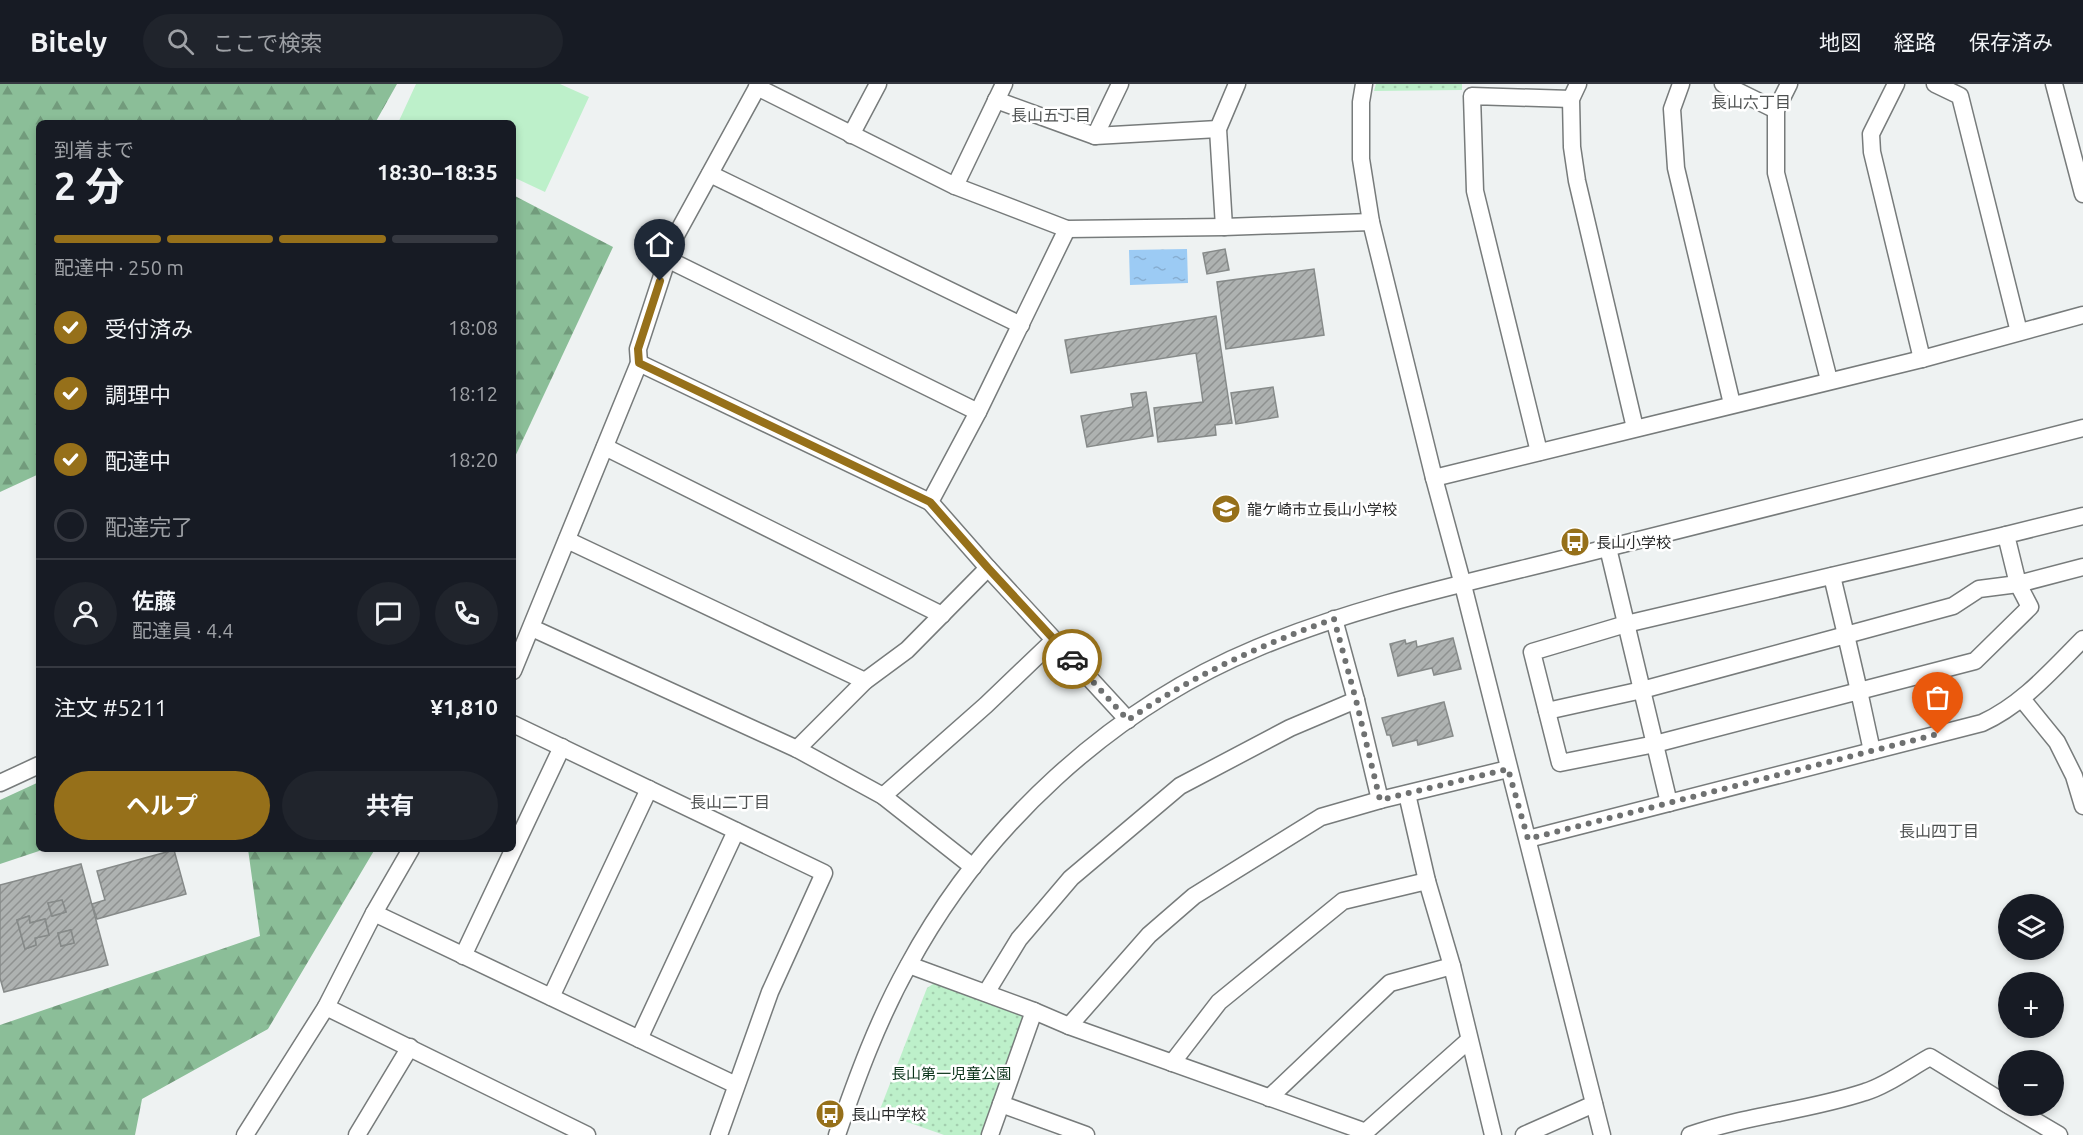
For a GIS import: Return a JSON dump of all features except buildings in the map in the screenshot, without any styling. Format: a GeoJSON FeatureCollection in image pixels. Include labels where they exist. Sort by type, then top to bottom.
{"type":"FeatureCollection","features":[{"type":"Feature","properties":{"kind":"street"},"geometry":{"type":"LineString","coordinates":[[851,135],[878,84]]}},
{"type":"Feature","properties":{"kind":"street"},"geometry":{"type":"LineString","coordinates":[[955,186],[1004,84]]}},
{"type":"Feature","properties":{"kind":"street"},"geometry":{"type":"LineString","coordinates":[[1095,136],[1120,84]]}},
{"type":"Feature","properties":{"kind":"street"},"geometry":{"type":"LineString","coordinates":[[1224,228],[1218,129],[1237,84]]}},
{"type":"Feature","properties":{"kind":"street"},"geometry":{"type":"LineString","coordinates":[[1364,84],[1361,102],[1361,159],[1371,222],[1602,1135]]}},
{"type":"Feature","properties":{"kind":"street"},"geometry":{"type":"LineString","coordinates":[[1681,84],[1672,109],[1676,168],[1732,404]]}},
{"type":"Feature","properties":{"kind":"street"},"geometry":{"type":"LineString","coordinates":[[1723,84],[1776,110]]}},
{"type":"Feature","properties":{"kind":"street"},"geometry":{"type":"LineString","coordinates":[[1789,84],[1776,110],[1776,173],[1829,380]]}},
{"type":"Feature","properties":{"kind":"street"},"geometry":{"type":"LineString","coordinates":[[1896,84],[1871,134],[1872,152],[1922,359]]}},
{"type":"Feature","properties":{"kind":"street"},"geometry":{"type":"LineString","coordinates":[[1935,84],[1960,96],[2019,332]]}},
{"type":"Feature","properties":{"kind":"street"},"geometry":{"type":"LineString","coordinates":[[2054,84],[2083,194]]}},
{"type":"Feature","properties":{"kind":"street"},"geometry":{"type":"LineString","coordinates":[[516,664],[639,363],[638,349],[674,239],[758,86],[955,186],[1067,229],[1224,228],[1371,222]]}},
{"type":"Feature","properties":{"kind":"street"},"geometry":{"type":"LineString","coordinates":[[1539,452],[1475,191],[1472,96],[1575,92],[1572,147],[1577,181],[1635,428]]}},
{"type":"Feature","properties":{"kind":"street"},"geometry":{"type":"LineString","coordinates":[[996,100],[1095,136],[1218,129]]}},
{"type":"Feature","properties":{"kind":"street"},"geometry":{"type":"LineString","coordinates":[[710,174],[1021,325]]}},
{"type":"Feature","properties":{"kind":"street"},"geometry":{"type":"LineString","coordinates":[[930,502],[978,412],[1067,229]]}},
{"type":"Feature","properties":{"kind":"street"},"geometry":{"type":"LineString","coordinates":[[667,259],[978,412]]}},
{"type":"Feature","properties":{"kind":"street"},"geometry":{"type":"LineString","coordinates":[[1434,478],[1922,359],[2083,315]]}},
{"type":"Feature","properties":{"kind":"street"},"geometry":{"type":"LineString","coordinates":[[639,363],[930,502],[1128,720]]}},
{"type":"Feature","properties":{"kind":"street"},"geometry":{"type":"LineString","coordinates":[[837,1135],[875,1033],[909,964],[935,920],[973,867],[1017,814],[1087,752],[1163,696],[1207,671],[1254,649],[1334,619],[2083,428]]}},
{"type":"Feature","properties":{"kind":"street"},"geometry":{"type":"LineString","coordinates":[[605,447],[942,615]]}},
{"type":"Feature","properties":{"kind":"street"},"geometry":{"type":"LineString","coordinates":[[2006,535],[2018,584],[2030,607],[1975,661],[1655,744],[1560,763],[1532,652],[1626,624],[2083,516]]}},
{"type":"Feature","properties":{"kind":"street"},"geometry":{"type":"LineString","coordinates":[[567,540],[865,681]]}},
{"type":"Feature","properties":{"kind":"street"},"geometry":{"type":"LineString","coordinates":[[1608,548],[1669,803]]}},
{"type":"Feature","properties":{"kind":"street"},"geometry":{"type":"LineString","coordinates":[[1547,711],[1642,690],[1953,606],[1978,589],[2018,584],[2083,567]]}},
{"type":"Feature","properties":{"kind":"street"},"geometry":{"type":"LineString","coordinates":[[797,749],[865,681],[907,650],[988,568]]}},
{"type":"Feature","properties":{"kind":"street"},"geometry":{"type":"LineString","coordinates":[[1832,576],[1872,751]]}},
{"type":"Feature","properties":{"kind":"street"},"geometry":{"type":"LineString","coordinates":[[1334,619],[1380,800]]}},
{"type":"Feature","properties":{"kind":"street"},"geometry":{"type":"LineString","coordinates":[[532,628],[797,749],[884,796],[973,867]]}},
{"type":"Feature","properties":{"kind":"street"},"geometry":{"type":"LineString","coordinates":[[884,796],[986,705],[1054,640]]}},
{"type":"Feature","properties":{"kind":"street"},"geometry":{"type":"LineString","coordinates":[[1528,839],[1982,723],[2022,699],[2080,647]]}},
{"type":"Feature","properties":{"kind":"street"},"geometry":{"type":"LineString","coordinates":[[2022,699],[2057,742],[2074,776],[2083,806]]}},
{"type":"Feature","properties":{"kind":"street"},"geometry":{"type":"LineString","coordinates":[[986,993],[1019,939],[1071,878],[1180,786],[1290,728],[1356,700]]}},
{"type":"Feature","properties":{"kind":"street"},"geometry":{"type":"LineString","coordinates":[[516,725],[824,873],[770,992],[719,1135]]}},
{"type":"Feature","properties":{"kind":"street"},"geometry":{"type":"LineString","coordinates":[[516,844],[562,747]]}},
{"type":"Feature","properties":{"kind":"street"},"geometry":{"type":"LineString","coordinates":[[0,783],[36,766]]}},
{"type":"Feature","properties":{"kind":"street"},"geometry":{"type":"LineString","coordinates":[[1069,1026],[1149,935],[1194,896],[1321,817],[1508,769]]}},
{"type":"Feature","properties":{"kind":"street"},"geometry":{"type":"LineString","coordinates":[[551,997],[649,789]]}},
{"type":"Feature","properties":{"kind":"street"},"geometry":{"type":"LineString","coordinates":[[1407,794],[1427,882],[1452,966],[1493,1135]]}},
{"type":"Feature","properties":{"kind":"street"},"geometry":{"type":"LineString","coordinates":[[639,1039],[736,831]]}},
{"type":"Feature","properties":{"kind":"street"},"geometry":{"type":"LineString","coordinates":[[245,1135],[326,1007],[374,913],[409,852]]}},
{"type":"Feature","properties":{"kind":"street"},"geometry":{"type":"LineString","coordinates":[[463,956],[512,852]]}},
{"type":"Feature","properties":{"kind":"street"},"geometry":{"type":"LineString","coordinates":[[1172,1063],[1219,1002],[1343,901],[1427,882]]}},
{"type":"Feature","properties":{"kind":"street"},"geometry":{"type":"LineString","coordinates":[[374,913],[736,1085]]}},
{"type":"Feature","properties":{"kind":"street"},"geometry":{"type":"LineString","coordinates":[[909,964],[1069,1026],[1364,1133],[1469,1040]]}},
{"type":"Feature","properties":{"kind":"street"},"geometry":{"type":"LineString","coordinates":[[1269,1098],[1390,983],[1452,966]]}},
{"type":"Feature","properties":{"kind":"street"},"geometry":{"type":"LineString","coordinates":[[326,1007],[587,1135]]}},
{"type":"Feature","properties":{"kind":"street"},"geometry":{"type":"LineString","coordinates":[[990,1135],[1034,1011]]}},
{"type":"Feature","properties":{"kind":"street"},"geometry":{"type":"LineString","coordinates":[[357,1135],[410,1047]]}},
{"type":"Feature","properties":{"kind":"street"},"geometry":{"type":"LineString","coordinates":[[1690,1135],[1728,1123],[1868,1092],[1930,1057],[1998,1098]]}},
{"type":"Feature","properties":{"kind":"street"},"geometry":{"type":"LineString","coordinates":[[1001,1104],[1086,1135]]}},
{"type":"Feature","properties":{"kind":"street"},"geometry":{"type":"LineString","coordinates":[[1524,1135],[1594,1104]]}},
{"type":"Feature","properties":{"kind":"street"},"geometry":{"type":"LineString","coordinates":[[2027,1116],[2059,1135]]}},
{"type":"Feature","properties":{"kind":"green space"},"geometry":{"type":"Polygon","coordinates":[[[0,84],[397,84],[377,120],[36,120],[36,475],[0,492],[0,84]]]}},
{"type":"Feature","properties":{"kind":"green space"},"geometry":{"type":"Polygon","coordinates":[[[416,84],[560,84],[589,97],[545,192],[516,178],[516,120],[399,120],[416,84]]]}},
{"type":"Feature","properties":{"kind":"green space"},"geometry":{"type":"Polygon","coordinates":[[[1376,84],[1462,84],[1462,90],[1374,91],[1376,84]]]}},
{"type":"Feature","properties":{"kind":"green space"},"geometry":{"type":"Polygon","coordinates":[[[516,197],[613,247],[516,455],[516,197]]]}},
{"type":"Feature","properties":{"kind":"green space"},"geometry":{"type":"Polygon","coordinates":[[[36,783],[36,852],[0,864],[0,800],[36,783]]]}},
{"type":"Feature","properties":{"kind":"green space"},"geometry":{"type":"Polygon","coordinates":[[[248,852],[373,852],[268,1029],[142,1099],[135,1135],[0,1135],[0,1025],[260,936],[248,852]]]}},
{"type":"Feature","properties":{"kind":"green space","name":"長山第一児童公園"},"geometry":{"type":"Polygon","coordinates":[[[936,982],[1029,1014],[984,1135],[944,1135],[879,1112],[927,988],[936,982]]]}},
{"type":"Feature","properties":{"kind":"water"},"geometry":{"type":"Polygon","coordinates":[[[1187,249],[1188,283],[1130,285],[1129,250],[1187,249]]]}},
{"type":"Feature","properties":{"kind":"way so far"},"geometry":{"type":"LineString","coordinates":[[1072,659],[1128,720],[1163,696],[1207,671],[1254,649],[1334,619],[1380,800],[1508,769],[1528,839],[1938,734]]}},
{"type":"Feature","properties":{"kind":"place","name":"龍ケ崎市立長山小学校"},"geometry":{"type":"Point","coordinates":[1226,509]}},
{"type":"Feature","properties":{"kind":"place","name":"長山小学校"},"geometry":{"type":"Point","coordinates":[1575,542]}},
{"type":"Feature","properties":{"kind":"place","name":"長山中学校"},"geometry":{"type":"Point","coordinates":[830,1114]}},
{"type":"Feature","properties":{"kind":"district","name":"長山六丁目"},"geometry":{"type":"Point","coordinates":[1751,102]}},
{"type":"Feature","properties":{"kind":"district","name":"長山五丁目"},"geometry":{"type":"Point","coordinates":[1051,115]}},
{"type":"Feature","properties":{"kind":"district","name":"長山二丁目"},"geometry":{"type":"Point","coordinates":[730,802]}},
{"type":"Feature","properties":{"kind":"district","name":"長山四丁目"},"geometry":{"type":"Point","coordinates":[1939,831]}},
{"type":"Feature","properties":{"kind":"route"},"geometry":{"type":"LineString","coordinates":[[660,281],[638,349],[639,363],[930,502],[1072,659]]}}]}
